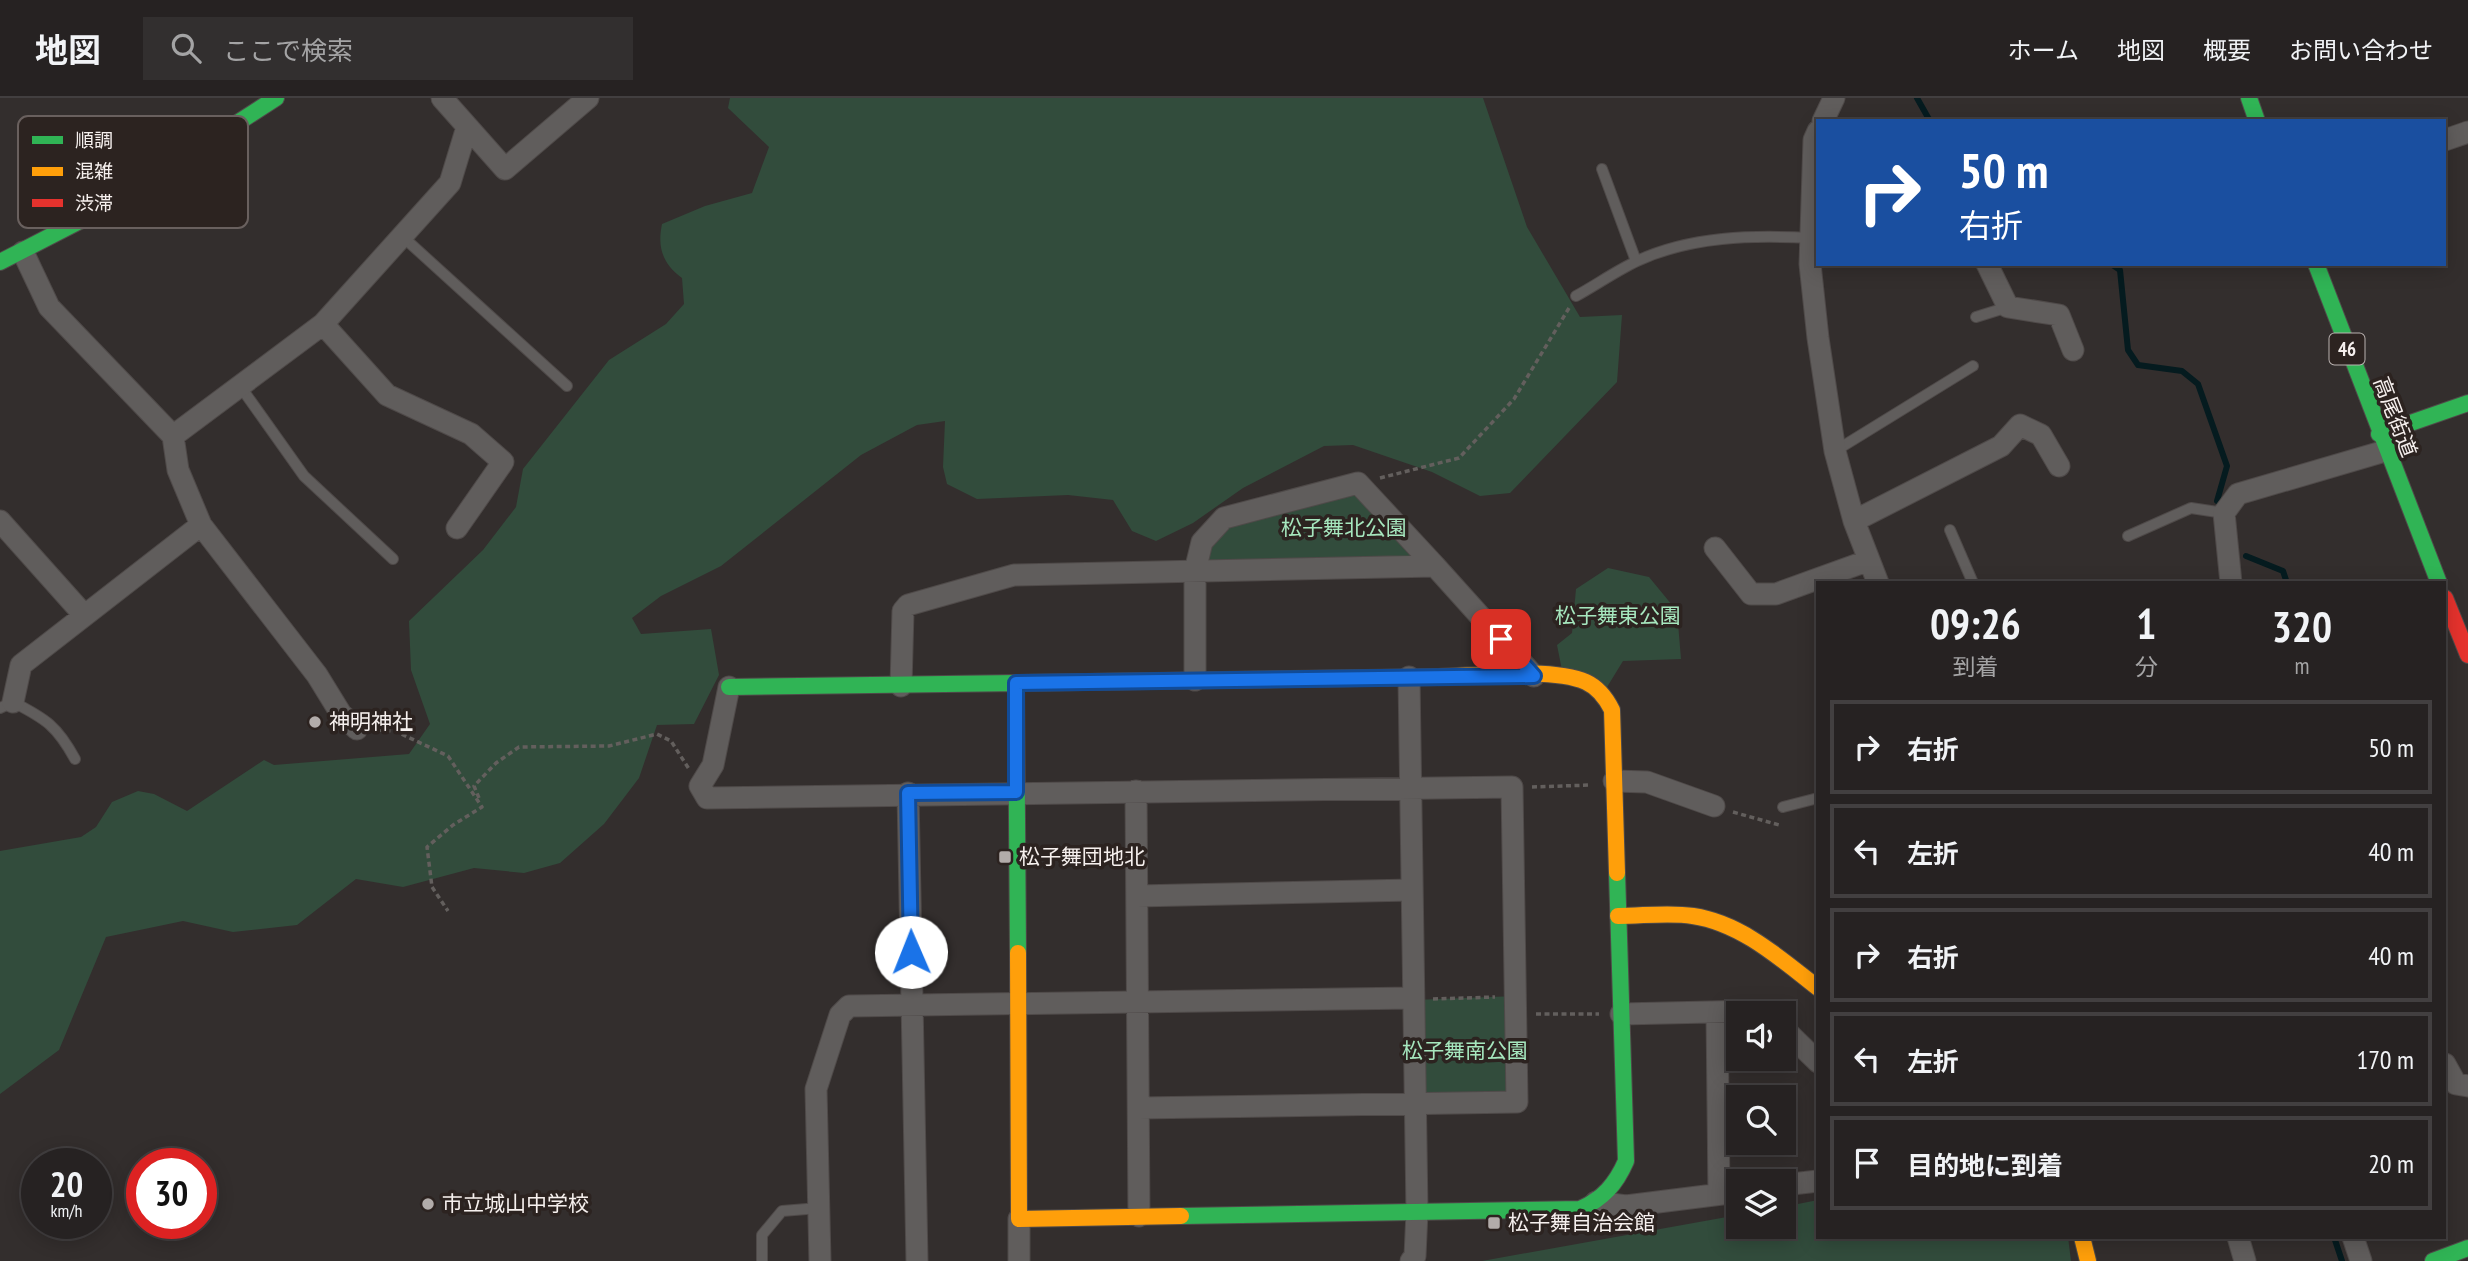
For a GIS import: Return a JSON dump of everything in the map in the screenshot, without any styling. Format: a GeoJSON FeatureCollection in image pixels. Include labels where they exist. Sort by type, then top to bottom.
{"type":"FeatureCollection","features":[{"type":"Feature","properties":{"kind":"street"},"geometry":{"type":"LineString","coordinates":[[248,117],[276,98]]}},
{"type":"Feature","properties":{"kind":"street"},"geometry":{"type":"LineString","coordinates":[[442,98],[505,169],[588,98]]}},
{"type":"Feature","properties":{"kind":"street"},"geometry":{"type":"LineString","coordinates":[[1824,119],[1834,98]]}},
{"type":"Feature","properties":{"kind":"street"},"geometry":{"type":"LineString","coordinates":[[2249,98],[2256,119]]}},
{"type":"Feature","properties":{"kind":"street"},"geometry":{"type":"LineString","coordinates":[[173,436],[323,324],[450,183],[467,127]]}},
{"type":"Feature","properties":{"kind":"street"},"geometry":{"type":"LineString","coordinates":[[2446,140],[2468,132]]}},
{"type":"Feature","properties":{"kind":"street"},"geometry":{"type":"LineString","coordinates":[[1816,136],[1816,212],[1811,238],[1818,338],[1835,451],[1854,521],[1867,561],[1877,581]]}},
{"type":"Feature","properties":{"kind":"street"},"geometry":{"type":"LineString","coordinates":[[0,262],[66,228]]}},
{"type":"Feature","properties":{"kind":"street"},"geometry":{"type":"LineString","coordinates":[[23,252],[49,307],[173,436],[178,470],[201,525],[317,675],[341,714],[357,729]]}},
{"type":"Feature","properties":{"kind":"street"},"geometry":{"type":"LineString","coordinates":[[1988,266],[2008,307],[2059,315],[2073,350]]}},
{"type":"Feature","properties":{"kind":"street","name":"高尾街道"},"geometry":{"type":"LineString","coordinates":[[2317,266],[2382,443],[2438,581]]}},
{"type":"Feature","properties":{"kind":"street"},"geometry":{"type":"LineString","coordinates":[[323,324],[387,395],[471,434],[503,462],[457,528]]}},
{"type":"Feature","properties":{"kind":"street"},"geometry":{"type":"LineString","coordinates":[[2231,581],[2224,513],[2238,494],[2382,443],[2468,403]]}},
{"type":"Feature","properties":{"kind":"street"},"geometry":{"type":"LineString","coordinates":[[1854,521],[2001,446],[2020,425],[2041,435],[2059,466]]}},
{"type":"Feature","properties":{"kind":"street"},"geometry":{"type":"LineString","coordinates":[[1195,680],[1195,571],[1202,542],[1224,517],[1357,483],[1534,676]]}},
{"type":"Feature","properties":{"kind":"street"},"geometry":{"type":"LineString","coordinates":[[0,522],[85,615]]}},
{"type":"Feature","properties":{"kind":"street"},"geometry":{"type":"LineString","coordinates":[[7,705],[21,665],[201,525]]}},
{"type":"Feature","properties":{"kind":"street"},"geometry":{"type":"LineString","coordinates":[[1714,548],[1751,594],[1776,594],[1867,561]]}},
{"type":"Feature","properties":{"kind":"street"},"geometry":{"type":"LineString","coordinates":[[901,686],[903,611],[908,606],[1014,575],[1435,566]]}},
{"type":"Feature","properties":{"kind":"street"},"geometry":{"type":"LineString","coordinates":[[2446,600],[2468,655]]}},
{"type":"Feature","properties":{"kind":"street"},"geometry":{"type":"LineString","coordinates":[[1019,1219],[1580,1209],[1596,1202],[1612,1190],[1626,1161],[1612,710],[1604,692],[1588,681],[1563,675],[729,687],[713,765],[700,786],[707,798],[908,793],[1512,787],[1517,1102],[1139,1108]]}},
{"type":"Feature","properties":{"kind":"street"},"geometry":{"type":"LineString","coordinates":[[1409,677],[1417,1212],[1415,1256],[1411,1261]]}},
{"type":"Feature","properties":{"kind":"street"},"geometry":{"type":"LineString","coordinates":[[1016,683],[1019,1261]]}},
{"type":"Feature","properties":{"kind":"street"},"geometry":{"type":"LineString","coordinates":[[1614,783],[1647,782],[1714,806]]}},
{"type":"Feature","properties":{"kind":"street"},"geometry":{"type":"LineString","coordinates":[[1136,791],[1139,1216]]}},
{"type":"Feature","properties":{"kind":"street"},"geometry":{"type":"LineString","coordinates":[[908,793],[917,1261]]}},
{"type":"Feature","properties":{"kind":"street"},"geometry":{"type":"LineString","coordinates":[[1137,896],[1412,890]]}},
{"type":"Feature","properties":{"kind":"street"},"geometry":{"type":"LineString","coordinates":[[1618,916],[1696,916],[1734,930],[1816,987]]}},
{"type":"Feature","properties":{"kind":"street"},"geometry":{"type":"LineString","coordinates":[[820,1261],[816,1089],[840,1014],[849,1006],[1413,999]]}},
{"type":"Feature","properties":{"kind":"street"},"geometry":{"type":"LineString","coordinates":[[1717,1012],[1727,1169]]}},
{"type":"Feature","properties":{"kind":"street"},"geometry":{"type":"LineString","coordinates":[[1621,1014],[1726,1012]]}},
{"type":"Feature","properties":{"kind":"street"},"geometry":{"type":"LineString","coordinates":[[1796,1041],[1816,1060]]}},
{"type":"Feature","properties":{"kind":"street"},"geometry":{"type":"LineString","coordinates":[[2446,1067],[2456,1083],[2468,1086]]}},
{"type":"Feature","properties":{"kind":"street"},"geometry":{"type":"LineString","coordinates":[[1796,1184],[1816,1181]]}},
{"type":"Feature","properties":{"kind":"street"},"geometry":{"type":"LineString","coordinates":[[1596,1202],[1626,1206],[1726,1193]]}},
{"type":"Feature","properties":{"kind":"street"},"geometry":{"type":"LineString","coordinates":[[2082,1239],[2088,1261]]}},
{"type":"Feature","properties":{"kind":"street"},"geometry":{"type":"LineString","coordinates":[[2239,1239],[2245,1261]]}},
{"type":"Feature","properties":{"kind":"street"},"geometry":{"type":"LineString","coordinates":[[2354,1239],[2361,1261]]}},
{"type":"Feature","properties":{"kind":"street"},"geometry":{"type":"LineString","coordinates":[[2433,1261],[2468,1248]]}},
{"type":"Feature","properties":{"kind":"lane"},"geometry":{"type":"LineString","coordinates":[[1602,169],[1636,261]]}},
{"type":"Feature","properties":{"kind":"lane"},"geometry":{"type":"LineString","coordinates":[[1576,296],[1636,261],[1670,248],[1747,235],[1811,238]]}},
{"type":"Feature","properties":{"kind":"lane"},"geometry":{"type":"LineString","coordinates":[[402,236],[567,386]]}},
{"type":"Feature","properties":{"kind":"lane"},"geometry":{"type":"LineString","coordinates":[[1976,317],[2008,307]]}},
{"type":"Feature","properties":{"kind":"lane"},"geometry":{"type":"LineString","coordinates":[[1835,451],[1973,366]]}},
{"type":"Feature","properties":{"kind":"lane"},"geometry":{"type":"LineString","coordinates":[[240,386],[304,476],[393,559]]}},
{"type":"Feature","properties":{"kind":"lane"},"geometry":{"type":"LineString","coordinates":[[2128,536],[2191,508],[2224,513]]}},
{"type":"Feature","properties":{"kind":"lane"},"geometry":{"type":"LineString","coordinates":[[1950,530],[1972,581]]}},
{"type":"Feature","properties":{"kind":"lane"},"geometry":{"type":"LineString","coordinates":[[7,705],[46,719],[60,731],[75,759]]}},
{"type":"Feature","properties":{"kind":"lane"},"geometry":{"type":"LineString","coordinates":[[1783,807],[1816,799]]}},
{"type":"Feature","properties":{"kind":"lane"},"geometry":{"type":"LineString","coordinates":[[762,1261],[762,1235],[782,1210],[819,1208]]}},
{"type":"Feature","properties":{"kind":"path"},"geometry":{"type":"LineString","coordinates":[[1357,483],[1459,458],[1514,399],[1576,296]]}},
{"type":"Feature","properties":{"kind":"path"},"geometry":{"type":"LineString","coordinates":[[394,732],[448,755],[482,807]]}},
{"type":"Feature","properties":{"kind":"path"},"geometry":{"type":"LineString","coordinates":[[482,807],[474,786],[496,763],[519,747],[609,746],[657,734],[671,741],[693,776]]}},
{"type":"Feature","properties":{"kind":"path"},"geometry":{"type":"LineString","coordinates":[[1512,787],[1614,783]]}},
{"type":"Feature","properties":{"kind":"path"},"geometry":{"type":"LineString","coordinates":[[1714,806],[1779,825],[1783,807]]}},
{"type":"Feature","properties":{"kind":"path"},"geometry":{"type":"LineString","coordinates":[[448,911],[432,887],[427,847],[453,825],[482,807]]}},
{"type":"Feature","properties":{"kind":"path"},"geometry":{"type":"LineString","coordinates":[[1413,999],[1621,1014]]}},
{"type":"Feature","properties":{"kind":"green space"},"geometry":{"type":"Polygon","coordinates":[[[730,98],[1483,98],[1527,227],[1580,317],[1622,315],[1617,382],[1510,493],[1480,496],[1432,472],[1353,445],[1324,446],[1243,488],[1193,523],[1156,541],[1132,531],[1113,500],[1068,495],[977,499],[947,484],[943,467],[945,421],[917,425],[861,455],[721,566],[661,596],[632,618],[641,634],[711,629],[719,675],[694,724],[657,725],[639,778],[604,824],[560,863],[524,873],[474,868],[403,887],[356,879],[297,925],[233,932],[183,921],[106,937],[59,1050],[0,1094],[0,851],[81,837],[96,827],[112,802],[138,791],[154,794],[187,811],[264,760],[274,765],[409,754],[430,724],[411,670],[409,621],[483,550],[516,507],[523,469],[609,360],[666,324],[684,304],[682,278],[670,267],[661,248],[662,224],[705,206],[752,193],[769,147],[728,108],[730,98]]]}},
{"type":"Feature","properties":{"kind":"green space","name":"松子舞北公園"},"geometry":{"type":"Polygon","coordinates":[[[1358,483],[1435,566],[1195,571],[1224,518],[1358,483]]]}},
{"type":"Feature","properties":{"kind":"green space","name":"松子舞東公園"},"geometry":{"type":"Polygon","coordinates":[[[1608,568],[1649,577],[1677,611],[1681,659],[1623,661],[1604,692],[1563,675],[1557,645],[1572,633],[1576,589],[1608,568]]]}},
{"type":"Feature","properties":{"kind":"green space","name":"松子舞南公園"},"geometry":{"type":"Polygon","coordinates":[[[1516,996],[1517,1102],[1415,1105],[1414,1000],[1516,996]]]}},
{"type":"Feature","properties":{"kind":"green space"},"geometry":{"type":"Polygon","coordinates":[[[1816,1200],[1816,1239],[2068,1239],[2071,1261],[1482,1261],[1726,1217],[1726,1239],[1796,1239],[1796,1204],[1816,1200]]]}},
{"type":"Feature","properties":{"kind":"waterway"},"geometry":{"type":"LineString","coordinates":[[1917,98],[1929,119]]}},
{"type":"Feature","properties":{"kind":"waterway"},"geometry":{"type":"LineString","coordinates":[[2114,266],[2120,270],[2128,350],[2138,365],[2182,371],[2198,384],[2227,466],[2217,501]]}},
{"type":"Feature","properties":{"kind":"waterway"},"geometry":{"type":"LineString","coordinates":[[2246,556],[2283,571],[2286,581]]}},
{"type":"Feature","properties":{"kind":"waterway"},"geometry":{"type":"LineString","coordinates":[[2335,1239],[2342,1261]]}},
{"type":"Feature","properties":{"kind":"traffic: fast"},"geometry":{"type":"LineString","coordinates":[[248,116],[276,98]]}},
{"type":"Feature","properties":{"kind":"traffic: fast"},"geometry":{"type":"LineString","coordinates":[[2249,98],[2256,119]]}},
{"type":"Feature","properties":{"kind":"traffic: fast"},"geometry":{"type":"LineString","coordinates":[[0,262],[66,228]]}},
{"type":"Feature","properties":{"kind":"traffic: fast"},"geometry":{"type":"LineString","coordinates":[[2317,266],[2438,581]]}},
{"type":"Feature","properties":{"kind":"traffic: fast"},"geometry":{"type":"LineString","coordinates":[[2379,434],[2468,403]]}},
{"type":"Feature","properties":{"kind":"traffic: fast"},"geometry":{"type":"LineString","coordinates":[[729,687],[1438,677]]}},
{"type":"Feature","properties":{"kind":"traffic: fast"},"geometry":{"type":"LineString","coordinates":[[1016,683],[1018,953]]}},
{"type":"Feature","properties":{"kind":"traffic: fast"},"geometry":{"type":"LineString","coordinates":[[1181,1216],[1580,1209],[1602,1195],[1618,1177],[1626,1161],[1617,873]]}},
{"type":"Feature","properties":{"kind":"traffic: fast"},"geometry":{"type":"LineString","coordinates":[[2433,1261],[2468,1248]]}},
{"type":"Feature","properties":{"kind":"traffic: slow"},"geometry":{"type":"LineString","coordinates":[[1438,677],[1554,675],[1586,682],[1602,694],[1612,710],[1617,873]]}},
{"type":"Feature","properties":{"kind":"traffic: slow"},"geometry":{"type":"LineString","coordinates":[[1618,916],[1675,914],[1728,926],[1760,944],[1816,986]]}},
{"type":"Feature","properties":{"kind":"traffic: slow"},"geometry":{"type":"LineString","coordinates":[[1018,953],[1019,1219],[1181,1216]]}},
{"type":"Feature","properties":{"kind":"traffic: slow"},"geometry":{"type":"LineString","coordinates":[[2082,1239],[2088,1261]]}},
{"type":"Feature","properties":{"kind":"traffic: jam"},"geometry":{"type":"LineString","coordinates":[[2446,600],[2468,655]]}},
{"type":"Feature","properties":{"kind":"place","name":"神明神社"},"geometry":{"type":"Point","coordinates":[315,722]}},
{"type":"Feature","properties":{"kind":"place","name":"松子舞団地北"},"geometry":{"type":"Point","coordinates":[1005,857]}},
{"type":"Feature","properties":{"kind":"place","name":"市立城山中学校"},"geometry":{"type":"Point","coordinates":[428,1204]}},
{"type":"Feature","properties":{"kind":"place","name":"松子舞自治会館"},"geometry":{"type":"Point","coordinates":[1494,1223]}},
{"type":"Feature","properties":{"kind":"route"},"geometry":{"type":"LineString","coordinates":[[911,952],[908,793],[1016,792],[1016,683],[1534,676],[1501,639]]}}]}
